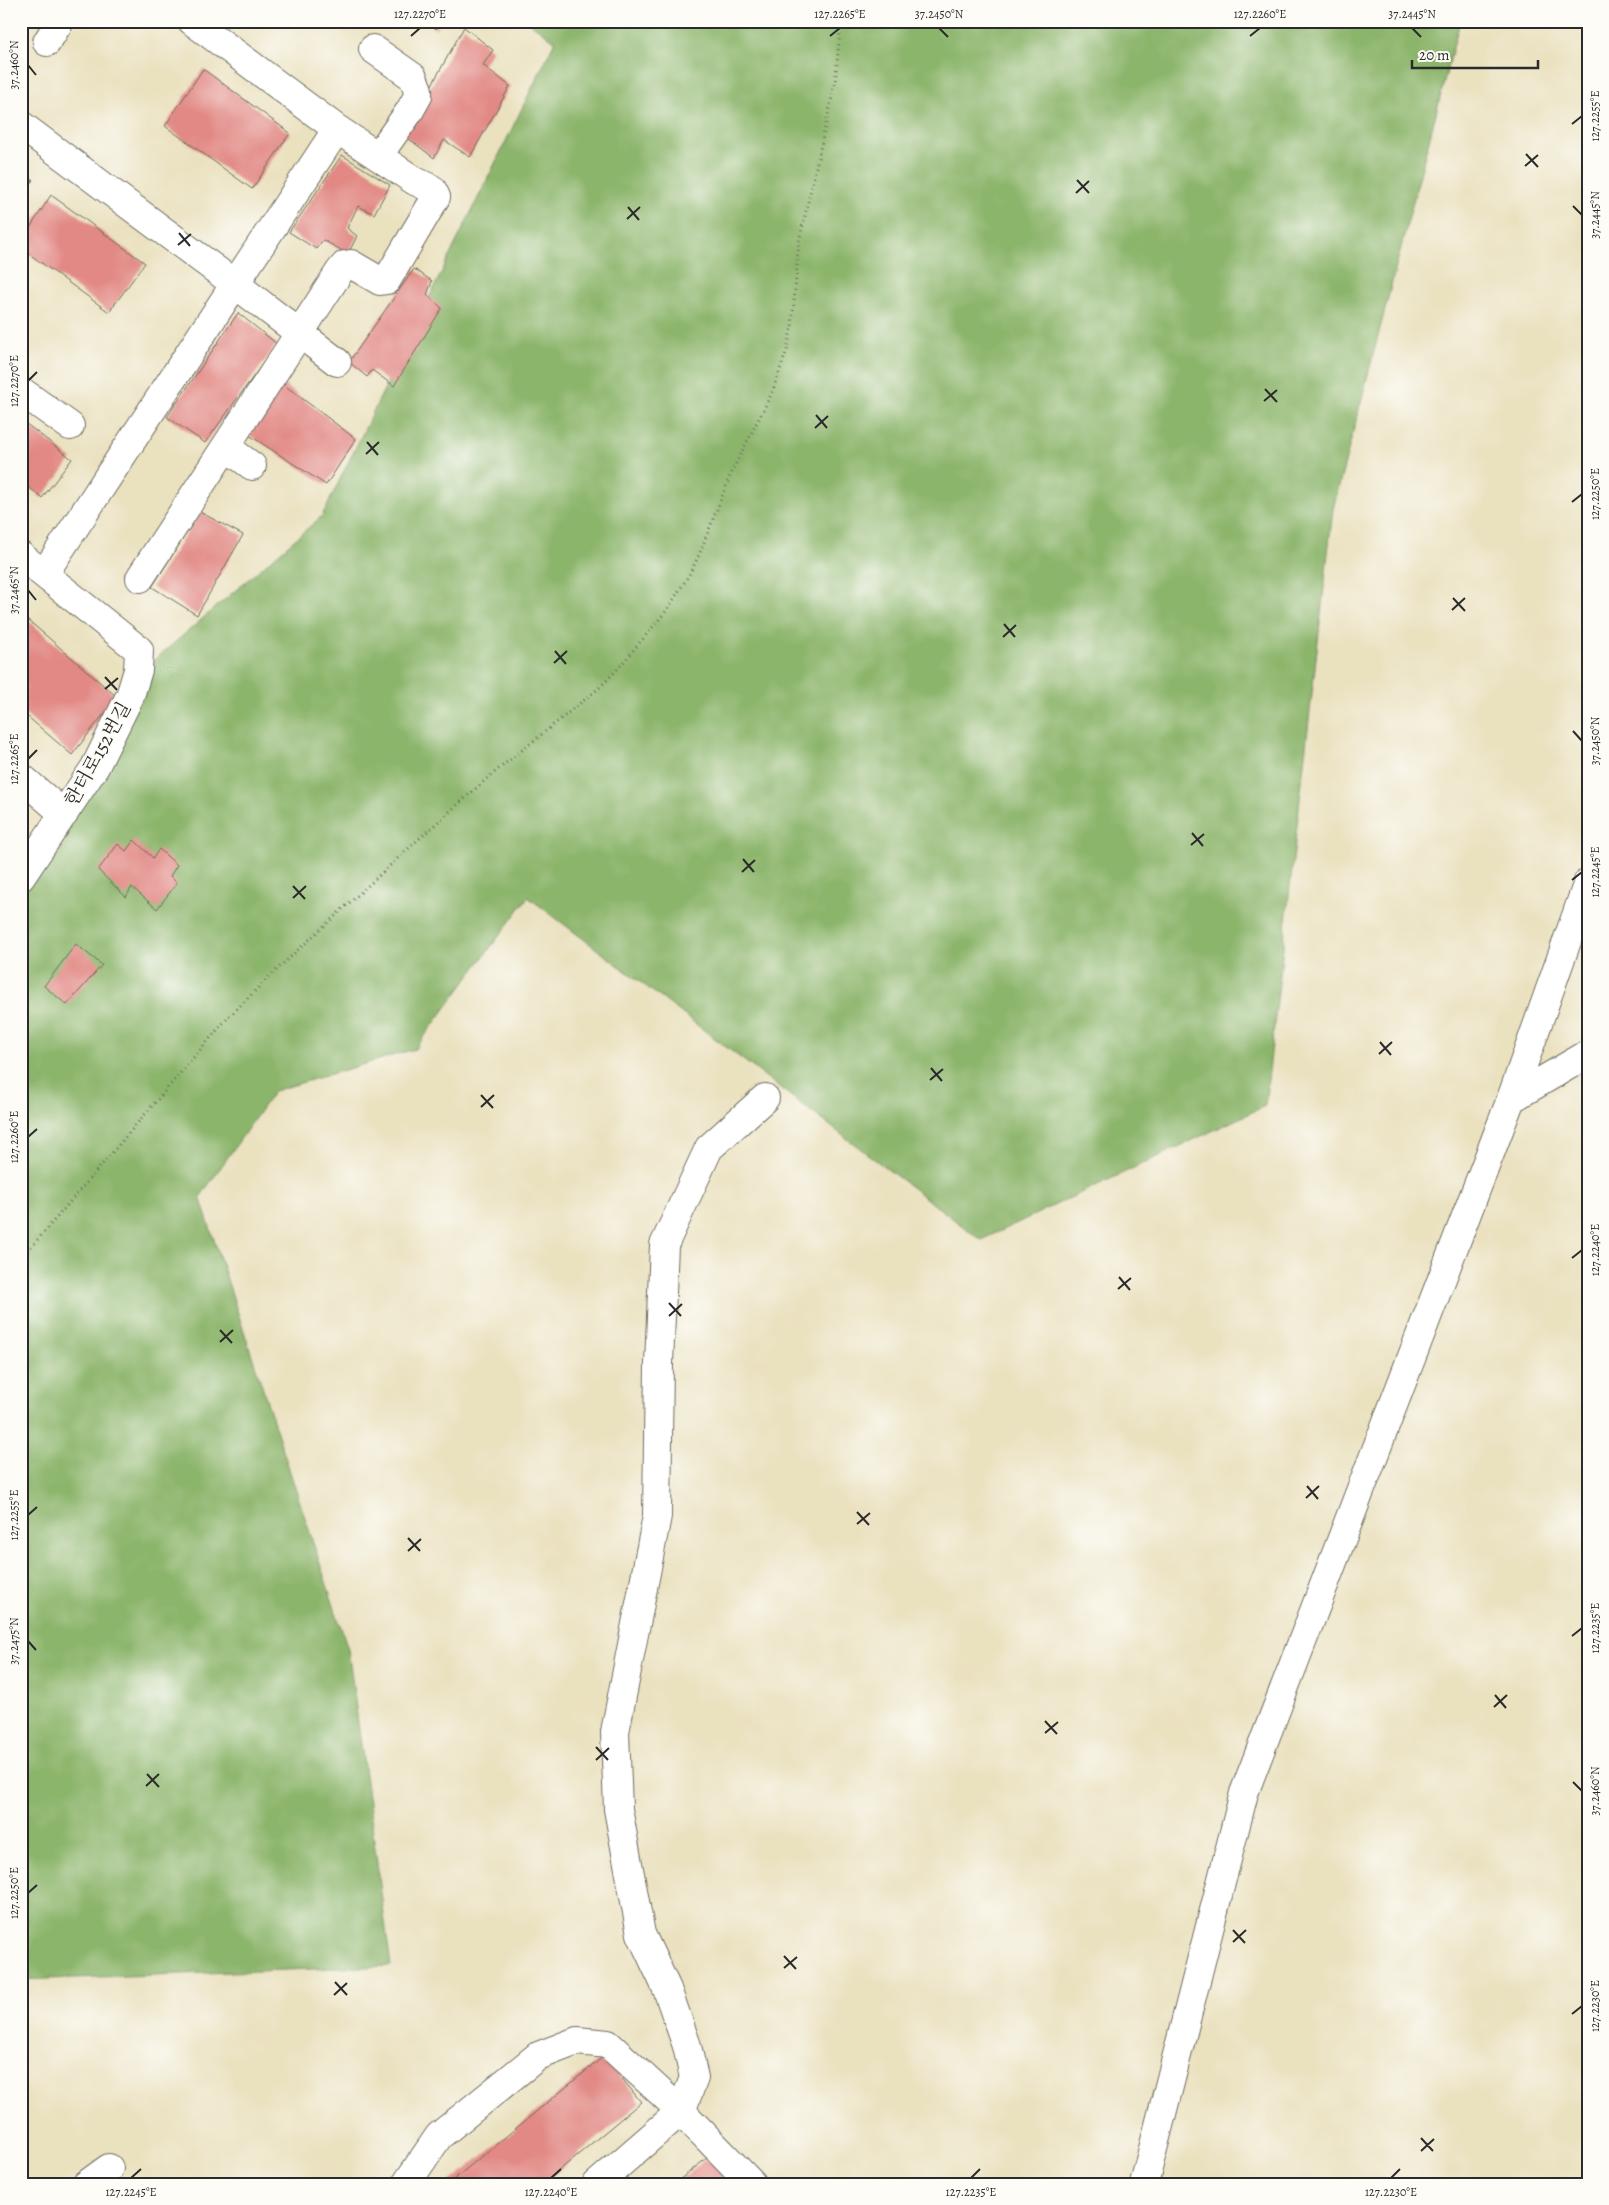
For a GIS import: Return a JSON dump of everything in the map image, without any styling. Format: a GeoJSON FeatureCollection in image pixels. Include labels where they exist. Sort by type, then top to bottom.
{"type":"FeatureCollection","features":[{"type":"Feature","properties":{"kind":"street"},"geometry":{"type":"LineString","coordinates":[[140,578],[289,352],[298,333],[345,265],[351,264],[380,281],[387,280],[436,198],[432,189],[415,181],[337,129],[192,21]]}},
{"type":"Feature","properties":{"kind":"street"},"geometry":{"type":"LineString","coordinates":[[373,49],[413,78],[418,90],[418,96],[409,112],[378,156]]}},
{"type":"Feature","properties":{"kind":"street"},"geometry":{"type":"LineString","coordinates":[[21,125],[337,362]]}},
{"type":"Feature","properties":{"kind":"street"},"geometry":{"type":"LineString","coordinates":[[44,574],[337,129]]}},
{"type":"Feature","properties":{"kind":"street"},"geometry":{"type":"LineString","coordinates":[[21,391],[70,426]]}},
{"type":"Feature","properties":{"kind":"street"},"geometry":{"type":"LineString","coordinates":[[226,447],[252,466]]}},
{"type":"Feature","properties":{"kind":"street","name":"한터로152번길"},"geometry":{"type":"LineString","coordinates":[[21,556],[139,650],[138,670],[130,696],[95,767],[21,877]]}},
{"type":"Feature","properties":{"kind":"street"},"geometry":{"type":"LineString","coordinates":[[21,778],[64,814]]}},
{"type":"Feature","properties":{"kind":"street"},"geometry":{"type":"LineString","coordinates":[[1144,2184],[1244,1793],[1511,1098],[1588,882]]}},
{"type":"Feature","properties":{"kind":"street"},"geometry":{"type":"LineString","coordinates":[[1511,1098],[1588,1054]]}},
{"type":"Feature","properties":{"kind":"street"},"geometry":{"type":"LineString","coordinates":[[597,2184],[681,2111],[694,2078],[687,2046],[667,1989],[641,1934],[618,1809],[614,1732],[657,1516],[659,1364],[664,1245],[709,1148],[765,1098]]}},
{"type":"Feature","properties":{"kind":"street"},"geometry":{"type":"LineString","coordinates":[[406,2184],[439,2136],[538,2056],[577,2041],[608,2044],[681,2111],[752,2184]]}},
{"type":"Feature","properties":{"kind":"street"},"geometry":{"type":"LineString","coordinates":[[87,2184],[109,2168]]}},
{"type":"Feature","properties":{"kind":"path"},"geometry":{"type":"LineString","coordinates":[[21,1259],[224,1022],[272,974],[422,836],[490,776],[599,688],[616,671],[667,610],[699,555],[732,471],[771,395],[787,350],[792,325],[799,242],[835,84],[841,21]]}},
{"type":"Feature","properties":{"kind":"green space"},"geometry":{"type":"Polygon","coordinates":[[[527,21],[1460,21],[1333,509],[1265,1106],[981,1240],[528,897],[415,1049],[274,1091],[200,1197],[348,1649],[391,1966],[21,1980],[21,875],[152,662],[322,516],[555,41],[527,21]]]}},
{"type":"Feature","properties":{"kind":"building"},"geometry":{"type":"Polygon","coordinates":[[[426,21],[441,21],[436,29],[426,21]]]}},
{"type":"Feature","properties":{"kind":"building"},"geometry":{"type":"Polygon","coordinates":[[[464,27],[493,50],[483,65],[510,86],[470,157],[444,140],[434,158],[404,135],[464,27]]]}},
{"type":"Feature","properties":{"kind":"building"},"geometry":{"type":"Polygon","coordinates":[[[203,69],[290,133],[252,189],[165,126],[203,69]]]}},
{"type":"Feature","properties":{"kind":"building"},"geometry":{"type":"Polygon","coordinates":[[[342,155],[390,185],[374,214],[358,206],[347,228],[357,236],[348,254],[323,240],[316,249],[289,232],[342,155]]]}},
{"type":"Feature","properties":{"kind":"building"},"geometry":{"type":"Polygon","coordinates":[[[21,171],[33,180],[21,196],[21,171]]]}},
{"type":"Feature","properties":{"kind":"building"},"geometry":{"type":"Polygon","coordinates":[[[51,195],[145,263],[109,312],[21,248],[21,242],[51,195]]]}},
{"type":"Feature","properties":{"kind":"building"},"geometry":{"type":"Polygon","coordinates":[[[414,269],[432,281],[427,295],[442,308],[394,386],[372,370],[367,377],[349,362],[414,269]]]}},
{"type":"Feature","properties":{"kind":"building"},"geometry":{"type":"Polygon","coordinates":[[[238,313],[277,344],[205,443],[167,417],[238,313]]]}},
{"type":"Feature","properties":{"kind":"building"},"geometry":{"type":"Polygon","coordinates":[[[283,384],[356,439],[326,485],[246,433],[283,384]]]}},
{"type":"Feature","properties":{"kind":"building"},"geometry":{"type":"Polygon","coordinates":[[[21,420],[72,459],[42,498],[21,481],[21,420]]]}},
{"type":"Feature","properties":{"kind":"building"},"geometry":{"type":"Polygon","coordinates":[[[200,512],[243,535],[197,615],[152,587],[200,512]]]}},
{"type":"Feature","properties":{"kind":"building"},"geometry":{"type":"Polygon","coordinates":[[[21,614],[117,697],[72,755],[21,711],[21,614]]]}},
{"type":"Feature","properties":{"kind":"building"},"geometry":{"type":"Polygon","coordinates":[[[134,840],[153,858],[159,849],[177,865],[170,876],[177,883],[157,909],[132,887],[126,897],[98,870],[118,844],[126,851],[134,840]]]}},
{"type":"Feature","properties":{"kind":"building"},"geometry":{"type":"Polygon","coordinates":[[[76,944],[102,965],[67,1005],[44,986],[76,944]]]}},
{"type":"Feature","properties":{"kind":"building"},"geometry":{"type":"Polygon","coordinates":[[[21,1045],[28,1051],[21,1059],[21,1045]]]}},
{"type":"Feature","properties":{"kind":"building"},"geometry":{"type":"Polygon","coordinates":[[[604,2056],[641,2102],[543,2184],[448,2184],[604,2056]]]}},
{"type":"Feature","properties":{"kind":"building"},"geometry":{"type":"Polygon","coordinates":[[[711,2155],[734,2184],[674,2184],[711,2155]]]}}]}
